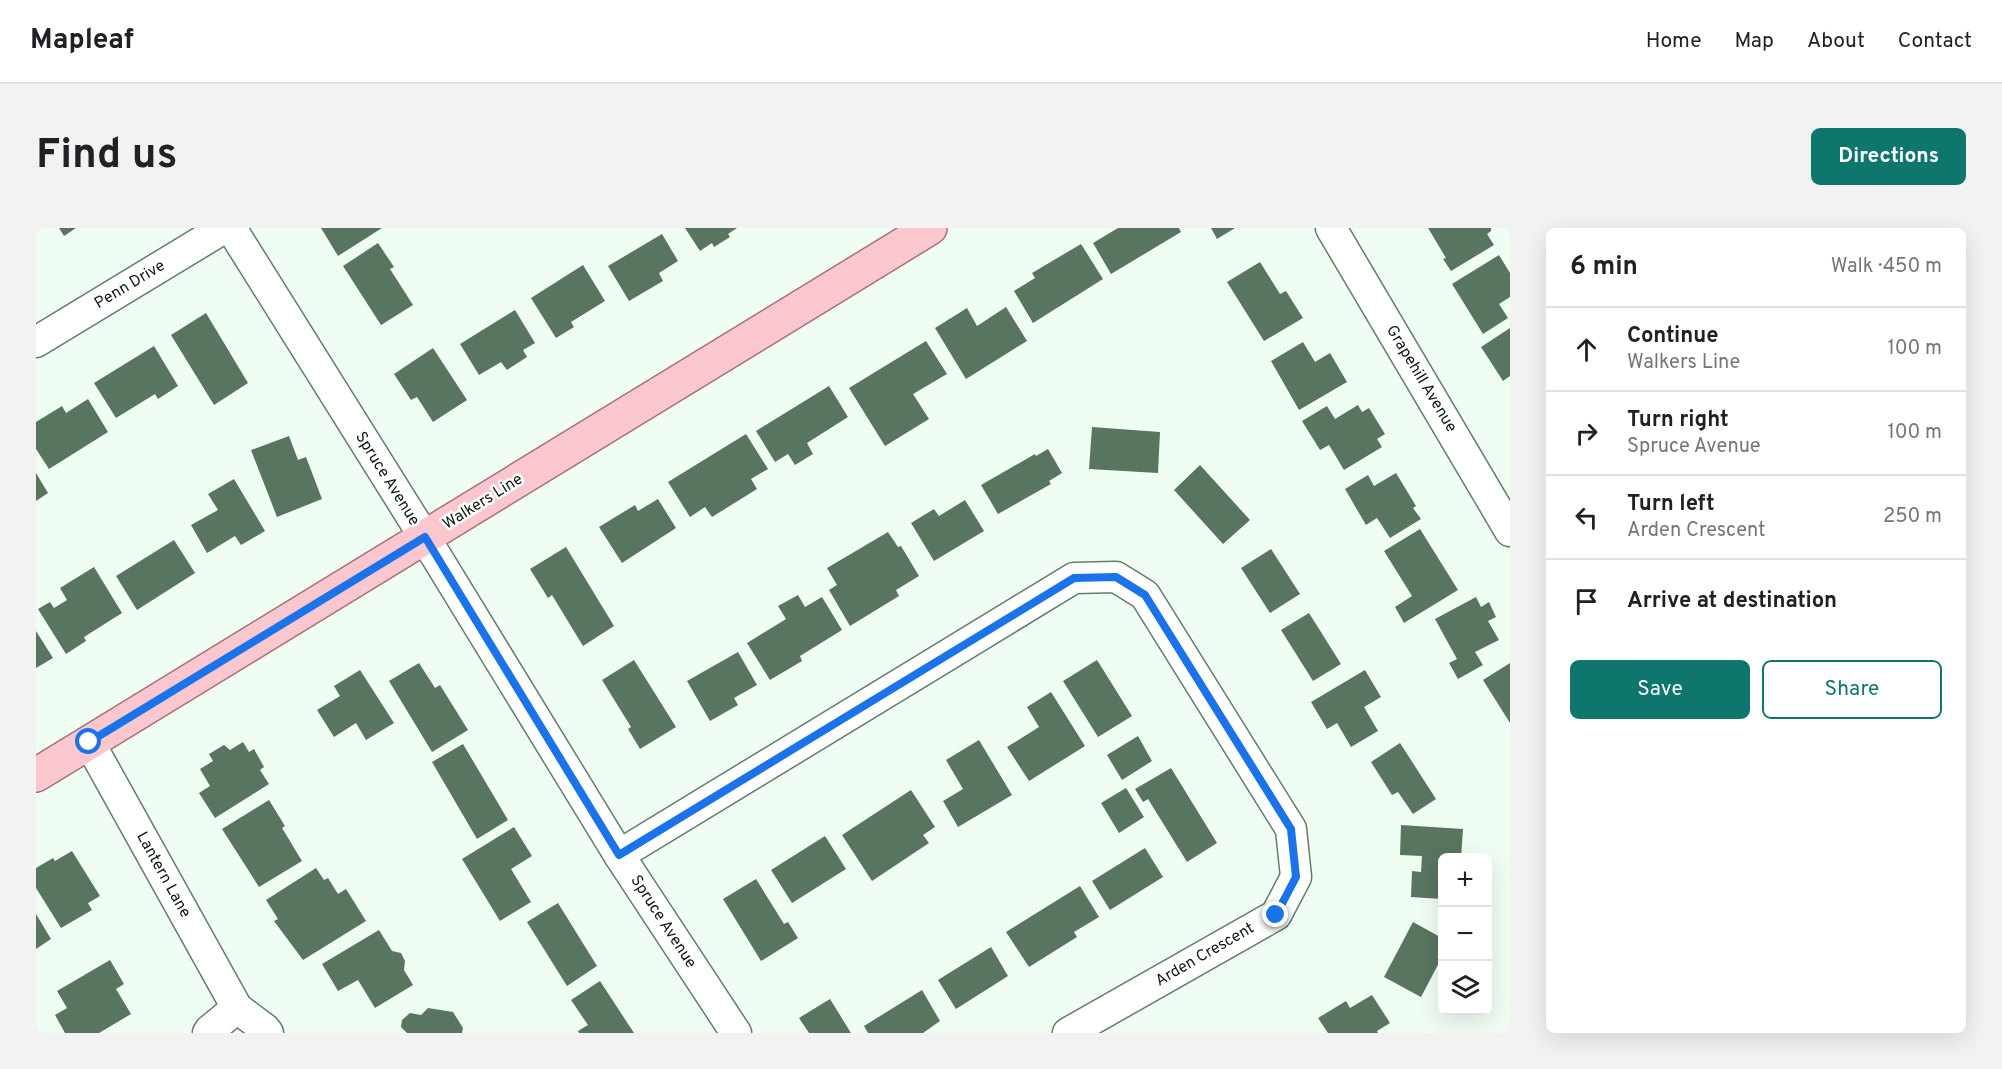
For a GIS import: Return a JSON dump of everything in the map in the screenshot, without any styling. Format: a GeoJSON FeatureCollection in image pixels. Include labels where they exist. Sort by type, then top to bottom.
{"type":"FeatureCollection","features":[{"type":"Feature","properties":{"kind":"main road","name":"Walkers Line"},"geometry":{"type":"LineString","coordinates":[[36,775],[930,228]]}},
{"type":"Feature","properties":{"kind":"street","name":"Penn Drive"},"geometry":{"type":"LineString","coordinates":[[36,342],[224,228]]}},
{"type":"Feature","properties":{"kind":"street","name":"Spruce Avenue"},"geometry":{"type":"LineString","coordinates":[[231,228],[425,537],[619,855],[736,1033]]}},
{"type":"Feature","properties":{"kind":"street","name":"Grapehill Avenue"},"geometry":{"type":"LineString","coordinates":[[1331,228],[1510,531]]}},
{"type":"Feature","properties":{"kind":"street","name":"Arden Crescent"},"geometry":{"type":"LineString","coordinates":[[619,855],[1074,578],[1116,577],[1145,595],[1291,829],[1296,877],[1276,915],[1068,1033]]}},
{"type":"Feature","properties":{"kind":"street","name":"Lantern Lane"},"geometry":{"type":"LineString","coordinates":[[89,742],[237,1008],[267,1033]]}},
{"type":"Feature","properties":{"kind":"street"},"geometry":{"type":"LineString","coordinates":[[208,1033],[237,1008]]}},
{"type":"Feature","properties":{"kind":"building"},"geometry":{"type":"Polygon","coordinates":[[[59,228],[76,228],[64,236],[59,228]]]}},
{"type":"Feature","properties":{"kind":"building"},"geometry":{"type":"Polygon","coordinates":[[[321,228],[382,228],[338,256],[321,228]]]}},
{"type":"Feature","properties":{"kind":"building"},"geometry":{"type":"Polygon","coordinates":[[[685,228],[737,228],[728,234],[730,237],[714,247],[712,243],[700,251],[685,228]]]}},
{"type":"Feature","properties":{"kind":"building"},"geometry":{"type":"Polygon","coordinates":[[[1118,228],[1179,228],[1181,232],[1111,274],[1093,243],[1118,228]]]}},
{"type":"Feature","properties":{"kind":"building"},"geometry":{"type":"Polygon","coordinates":[[[1211,228],[1235,228],[1217,239],[1211,228]]]}},
{"type":"Feature","properties":{"kind":"building"},"geometry":{"type":"Polygon","coordinates":[[[1428,228],[1491,228],[1487,234],[1494,245],[1451,271],[1428,228]]]}},
{"type":"Feature","properties":{"kind":"building"},"geometry":{"type":"Polygon","coordinates":[[[662,234],[678,261],[659,273],[663,281],[629,301],[608,266],[662,234]]]}},
{"type":"Feature","properties":{"kind":"building"},"geometry":{"type":"Polygon","coordinates":[[[378,243],[394,267],[390,269],[413,305],[381,325],[343,266],[378,243]]]}},
{"type":"Feature","properties":{"kind":"building"},"geometry":{"type":"Polygon","coordinates":[[[1081,244],[1103,279],[1033,323],[1014,291],[1035,278],[1032,273],[1081,244]]]}},
{"type":"Feature","properties":{"kind":"building"},"geometry":{"type":"Polygon","coordinates":[[[1499,255],[1510,273],[1510,297],[1499,304],[1508,318],[1483,334],[1452,284],[1499,255]]]}},
{"type":"Feature","properties":{"kind":"building"},"geometry":{"type":"Polygon","coordinates":[[[1260,262],[1280,294],[1286,291],[1303,318],[1264,341],[1227,282],[1260,262]]]}},
{"type":"Feature","properties":{"kind":"building"},"geometry":{"type":"Polygon","coordinates":[[[583,265],[605,301],[571,322],[574,327],[556,338],[531,298],[583,265]]]}},
{"type":"Feature","properties":{"kind":"building"},"geometry":{"type":"Polygon","coordinates":[[[1006,307],[1027,341],[966,379],[935,328],[967,308],[977,326],[1006,307]]]}},
{"type":"Feature","properties":{"kind":"building"},"geometry":{"type":"Polygon","coordinates":[[[515,310],[535,343],[523,350],[527,357],[507,370],[501,362],[479,375],[460,344],[515,310]]]}},
{"type":"Feature","properties":{"kind":"building"},"geometry":{"type":"Polygon","coordinates":[[[206,313],[248,383],[214,405],[171,335],[206,313]]]}},
{"type":"Feature","properties":{"kind":"building"},"geometry":{"type":"Polygon","coordinates":[[[1510,328],[1510,376],[1503,381],[1481,347],[1510,328]]]}},
{"type":"Feature","properties":{"kind":"building"},"geometry":{"type":"Polygon","coordinates":[[[926,341],[947,374],[913,394],[929,419],[885,446],[849,388],[926,341]]]}},
{"type":"Feature","properties":{"kind":"building"},"geometry":{"type":"Polygon","coordinates":[[[1303,342],[1315,362],[1330,353],[1347,382],[1299,410],[1271,361],[1303,342]]]}},
{"type":"Feature","properties":{"kind":"building"},"geometry":{"type":"Polygon","coordinates":[[[154,346],[178,386],[158,399],[155,394],[116,418],[94,383],[154,346]]]}},
{"type":"Feature","properties":{"kind":"building"},"geometry":{"type":"Polygon","coordinates":[[[433,348],[467,400],[433,422],[417,397],[411,400],[394,374],[433,348]]]}},
{"type":"Feature","properties":{"kind":"building"},"geometry":{"type":"Polygon","coordinates":[[[829,386],[848,417],[807,443],[813,454],[795,465],[788,454],[775,462],[756,431],[829,386]]]}},
{"type":"Feature","properties":{"kind":"building"},"geometry":{"type":"Polygon","coordinates":[[[88,399],[108,432],[49,469],[36,449],[36,422],[62,406],[66,413],[88,399]]]}},
{"type":"Feature","properties":{"kind":"building"},"geometry":{"type":"Polygon","coordinates":[[[1358,405],[1362,412],[1369,408],[1385,434],[1377,439],[1382,447],[1344,470],[1329,445],[1320,450],[1302,421],[1327,406],[1335,419],[1358,405]]]}},
{"type":"Feature","properties":{"kind":"building"},"geometry":{"type":"Polygon","coordinates":[[[1092,427],[1160,432],[1158,473],[1089,469],[1092,427]]]}},
{"type":"Feature","properties":{"kind":"building"},"geometry":{"type":"Polygon","coordinates":[[[746,434],[768,469],[751,479],[757,489],[712,517],[705,507],[690,517],[668,482],[746,434]]]}},
{"type":"Feature","properties":{"kind":"building"},"geometry":{"type":"Polygon","coordinates":[[[289,436],[298,460],[306,457],[322,499],[277,517],[251,450],[289,436]]]}},
{"type":"Feature","properties":{"kind":"building"},"geometry":{"type":"Polygon","coordinates":[[[1048,449],[1062,473],[1049,481],[1051,484],[998,514],[981,485],[1048,449]]]}},
{"type":"Feature","properties":{"kind":"building"},"geometry":{"type":"Polygon","coordinates":[[[1200,465],[1250,520],[1223,544],[1174,490],[1200,465]]]}},
{"type":"Feature","properties":{"kind":"building"},"geometry":{"type":"Polygon","coordinates":[[[36,473],[48,493],[36,501],[36,473]]]}},
{"type":"Feature","properties":{"kind":"building"},"geometry":{"type":"Polygon","coordinates":[[[1396,473],[1416,506],[1413,508],[1421,519],[1390,538],[1377,518],[1366,525],[1345,489],[1368,475],[1374,486],[1396,473]]]}},
{"type":"Feature","properties":{"kind":"building"},"geometry":{"type":"Polygon","coordinates":[[[234,479],[265,531],[241,545],[235,536],[207,553],[191,525],[218,510],[208,494],[234,479]]]}},
{"type":"Feature","properties":{"kind":"building"},"geometry":{"type":"Polygon","coordinates":[[[658,499],[676,528],[622,563],[599,527],[635,505],[638,511],[658,499]]]}},
{"type":"Feature","properties":{"kind":"building"},"geometry":{"type":"Polygon","coordinates":[[[965,500],[984,531],[934,561],[911,523],[934,509],[939,516],[965,500]]]}},
{"type":"Feature","properties":{"kind":"building"},"geometry":{"type":"Polygon","coordinates":[[[1420,529],[1458,590],[1404,623],[1395,607],[1412,596],[1384,551],[1420,529]]]}},
{"type":"Feature","properties":{"kind":"building"},"geometry":{"type":"Polygon","coordinates":[[[888,532],[898,547],[901,546],[919,576],[896,590],[899,596],[850,626],[829,590],[837,585],[827,568],[888,532]]]}},
{"type":"Feature","properties":{"kind":"building"},"geometry":{"type":"Polygon","coordinates":[[[174,540],[195,573],[137,610],[116,576],[174,540]]]}},
{"type":"Feature","properties":{"kind":"building"},"geometry":{"type":"Polygon","coordinates":[[[566,547],[614,626],[583,646],[552,595],[548,598],[530,569],[566,547]]]}},
{"type":"Feature","properties":{"kind":"building"},"geometry":{"type":"Polygon","coordinates":[[[1271,549],[1300,594],[1270,613],[1241,568],[1271,549]]]}},
{"type":"Feature","properties":{"kind":"building"},"geometry":{"type":"Polygon","coordinates":[[[94,567],[122,613],[84,637],[86,641],[66,654],[38,609],[50,602],[54,608],[67,600],[60,588],[94,567]]]}},
{"type":"Feature","properties":{"kind":"building"},"geometry":{"type":"Polygon","coordinates":[[[798,595],[805,607],[822,597],[842,630],[800,656],[802,661],[770,680],[747,643],[786,619],[778,606],[798,595]]]}},
{"type":"Feature","properties":{"kind":"building"},"geometry":{"type":"Polygon","coordinates":[[[1476,597],[1481,607],[1489,602],[1496,617],[1488,621],[1499,640],[1475,652],[1483,665],[1458,679],[1449,663],[1457,659],[1435,619],[1476,597]]]}},
{"type":"Feature","properties":{"kind":"building"},"geometry":{"type":"Polygon","coordinates":[[[1309,613],[1341,664],[1313,681],[1281,630],[1309,613]]]}},
{"type":"Feature","properties":{"kind":"building"},"geometry":{"type":"Polygon","coordinates":[[[36,631],[53,658],[36,668],[36,631]]]}},
{"type":"Feature","properties":{"kind":"building"},"geometry":{"type":"Polygon","coordinates":[[[738,652],[757,685],[734,698],[738,705],[710,721],[687,681],[738,652]]]}},
{"type":"Feature","properties":{"kind":"building"},"geometry":{"type":"Polygon","coordinates":[[[634,660],[676,727],[640,749],[628,729],[631,727],[602,680],[634,660]]]}},
{"type":"Feature","properties":{"kind":"building"},"geometry":{"type":"Polygon","coordinates":[[[1097,660],[1132,716],[1098,737],[1063,681],[1097,660]]]}},
{"type":"Feature","properties":{"kind":"building"},"geometry":{"type":"Polygon","coordinates":[[[419,663],[435,688],[440,685],[468,730],[432,752],[389,681],[419,663]]]}},
{"type":"Feature","properties":{"kind":"building"},"geometry":{"type":"Polygon","coordinates":[[[1510,663],[1510,723],[1483,680],[1510,663]]]}},
{"type":"Feature","properties":{"kind":"building"},"geometry":{"type":"Polygon","coordinates":[[[360,670],[394,723],[366,740],[356,723],[334,737],[317,710],[340,696],[334,686],[360,670]]]}},
{"type":"Feature","properties":{"kind":"building"},"geometry":{"type":"Polygon","coordinates":[[[1365,670],[1381,697],[1364,707],[1378,731],[1351,747],[1337,723],[1327,729],[1311,702],[1365,670]]]}},
{"type":"Feature","properties":{"kind":"building"},"geometry":{"type":"Polygon","coordinates":[[[1051,692],[1085,746],[1029,781],[1007,747],[1039,727],[1027,707],[1051,692]]]}},
{"type":"Feature","properties":{"kind":"building"},"geometry":{"type":"Polygon","coordinates":[[[1138,736],[1152,761],[1122,780],[1107,755],[1138,736]]]}},
{"type":"Feature","properties":{"kind":"building"},"geometry":{"type":"Polygon","coordinates":[[[979,740],[1012,795],[958,827],[943,801],[963,789],[946,760],[979,740]]]}},
{"type":"Feature","properties":{"kind":"building"},"geometry":{"type":"Polygon","coordinates":[[[243,742],[249,752],[254,749],[264,767],[260,770],[269,784],[215,818],[199,793],[210,786],[200,769],[213,761],[209,754],[224,745],[230,750],[243,742]]]}},
{"type":"Feature","properties":{"kind":"building"},"geometry":{"type":"Polygon","coordinates":[[[1400,743],[1436,799],[1413,814],[1398,792],[1392,795],[1371,762],[1400,743]]]}},
{"type":"Feature","properties":{"kind":"building"},"geometry":{"type":"Polygon","coordinates":[[[463,744],[508,820],[477,839],[432,762],[463,744]]]}},
{"type":"Feature","properties":{"kind":"building"},"geometry":{"type":"Polygon","coordinates":[[[1171,768],[1217,843],[1187,862],[1148,799],[1143,802],[1135,789],[1171,768]]]}},
{"type":"Feature","properties":{"kind":"building"},"geometry":{"type":"Polygon","coordinates":[[[1126,788],[1144,817],[1119,833],[1101,803],[1126,788]]]}},
{"type":"Feature","properties":{"kind":"building"},"geometry":{"type":"Polygon","coordinates":[[[911,790],[935,827],[923,835],[929,843],[872,881],[842,835],[911,790]]]}},
{"type":"Feature","properties":{"kind":"building"},"geometry":{"type":"Polygon","coordinates":[[[269,800],[285,826],[282,828],[302,861],[259,887],[222,829],[269,800]]]}},
{"type":"Feature","properties":{"kind":"building"},"geometry":{"type":"Polygon","coordinates":[[[1401,825],[1463,829],[1461,853],[1438,853],[1438,899],[1411,897],[1412,871],[1421,872],[1422,856],[1400,855],[1401,825]]]}},
{"type":"Feature","properties":{"kind":"building"},"geometry":{"type":"Polygon","coordinates":[[[514,827],[532,856],[511,869],[531,902],[500,921],[462,859],[514,827]]]}},
{"type":"Feature","properties":{"kind":"building"},"geometry":{"type":"Polygon","coordinates":[[[825,836],[846,869],[792,903],[771,870],[825,836]]]}},
{"type":"Feature","properties":{"kind":"building"},"geometry":{"type":"Polygon","coordinates":[[[1145,848],[1163,877],[1110,910],[1092,881],[1145,848]]]}},
{"type":"Feature","properties":{"kind":"building"},"geometry":{"type":"Polygon","coordinates":[[[72,851],[100,896],[88,903],[92,910],[61,928],[36,888],[36,868],[72,851]]]}},
{"type":"Feature","properties":{"kind":"building"},"geometry":{"type":"Polygon","coordinates":[[[316,868],[324,880],[328,878],[338,894],[346,889],[366,921],[303,960],[274,921],[278,919],[266,900],[316,868]]]}},
{"type":"Feature","properties":{"kind":"building"},"geometry":{"type":"Polygon","coordinates":[[[756,879],[784,924],[788,922],[798,938],[761,961],[723,899],[756,879]]]}},
{"type":"Feature","properties":{"kind":"building"},"geometry":{"type":"Polygon","coordinates":[[[1080,886],[1099,917],[1074,932],[1077,937],[1029,967],[1006,932],[1080,886]]]}},
{"type":"Feature","properties":{"kind":"building"},"geometry":{"type":"Polygon","coordinates":[[[558,903],[597,966],[567,986],[527,922],[558,903]]]}},
{"type":"Feature","properties":{"kind":"building"},"geometry":{"type":"Polygon","coordinates":[[[36,914],[51,939],[36,949],[36,914]]]}},
{"type":"Feature","properties":{"kind":"building"},"geometry":{"type":"Polygon","coordinates":[[[1413,922],[1438,936],[1438,965],[1421,997],[1384,977],[1413,922]]]}},
{"type":"Feature","properties":{"kind":"building"},"geometry":{"type":"Polygon","coordinates":[[[379,930],[392,951],[401,953],[405,961],[404,970],[413,985],[375,1008],[358,980],[338,991],[322,964],[379,930]]]}},
{"type":"Feature","properties":{"kind":"building"},"geometry":{"type":"Polygon","coordinates":[[[991,947],[1008,976],[956,1009],[938,980],[991,947]]]}},
{"type":"Feature","properties":{"kind":"building"},"geometry":{"type":"Polygon","coordinates":[[[110,960],[124,984],[116,989],[131,1014],[99,1033],[65,1033],[55,1015],[67,1008],[57,991],[110,960]]]}},
{"type":"Feature","properties":{"kind":"building"},"geometry":{"type":"Polygon","coordinates":[[[600,981],[634,1033],[579,1033],[578,1031],[588,1025],[571,1000],[600,981]]]}},
{"type":"Feature","properties":{"kind":"building"},"geometry":{"type":"Polygon","coordinates":[[[922,990],[940,1021],[923,1033],[868,1033],[864,1026],[922,990]]]}},
{"type":"Feature","properties":{"kind":"building"},"geometry":{"type":"Polygon","coordinates":[[[1372,995],[1390,1023],[1377,1031],[1378,1033],[1328,1033],[1318,1018],[1346,1001],[1350,1008],[1372,995]]]}},
{"type":"Feature","properties":{"kind":"building"},"geometry":{"type":"Polygon","coordinates":[[[830,999],[851,1033],[809,1033],[799,1018],[830,999]]]}},
{"type":"Feature","properties":{"kind":"building"},"geometry":{"type":"Polygon","coordinates":[[[428,1008],[453,1012],[463,1028],[462,1033],[407,1033],[401,1027],[402,1020],[410,1013],[421,1015],[428,1008]]]}},
{"type":"Feature","properties":{"kind":"route"},"geometry":{"type":"LineString","coordinates":[[89,742],[425,537],[619,855],[1074,578],[1116,577],[1145,595],[1291,829],[1296,877],[1276,915]]}}]}
